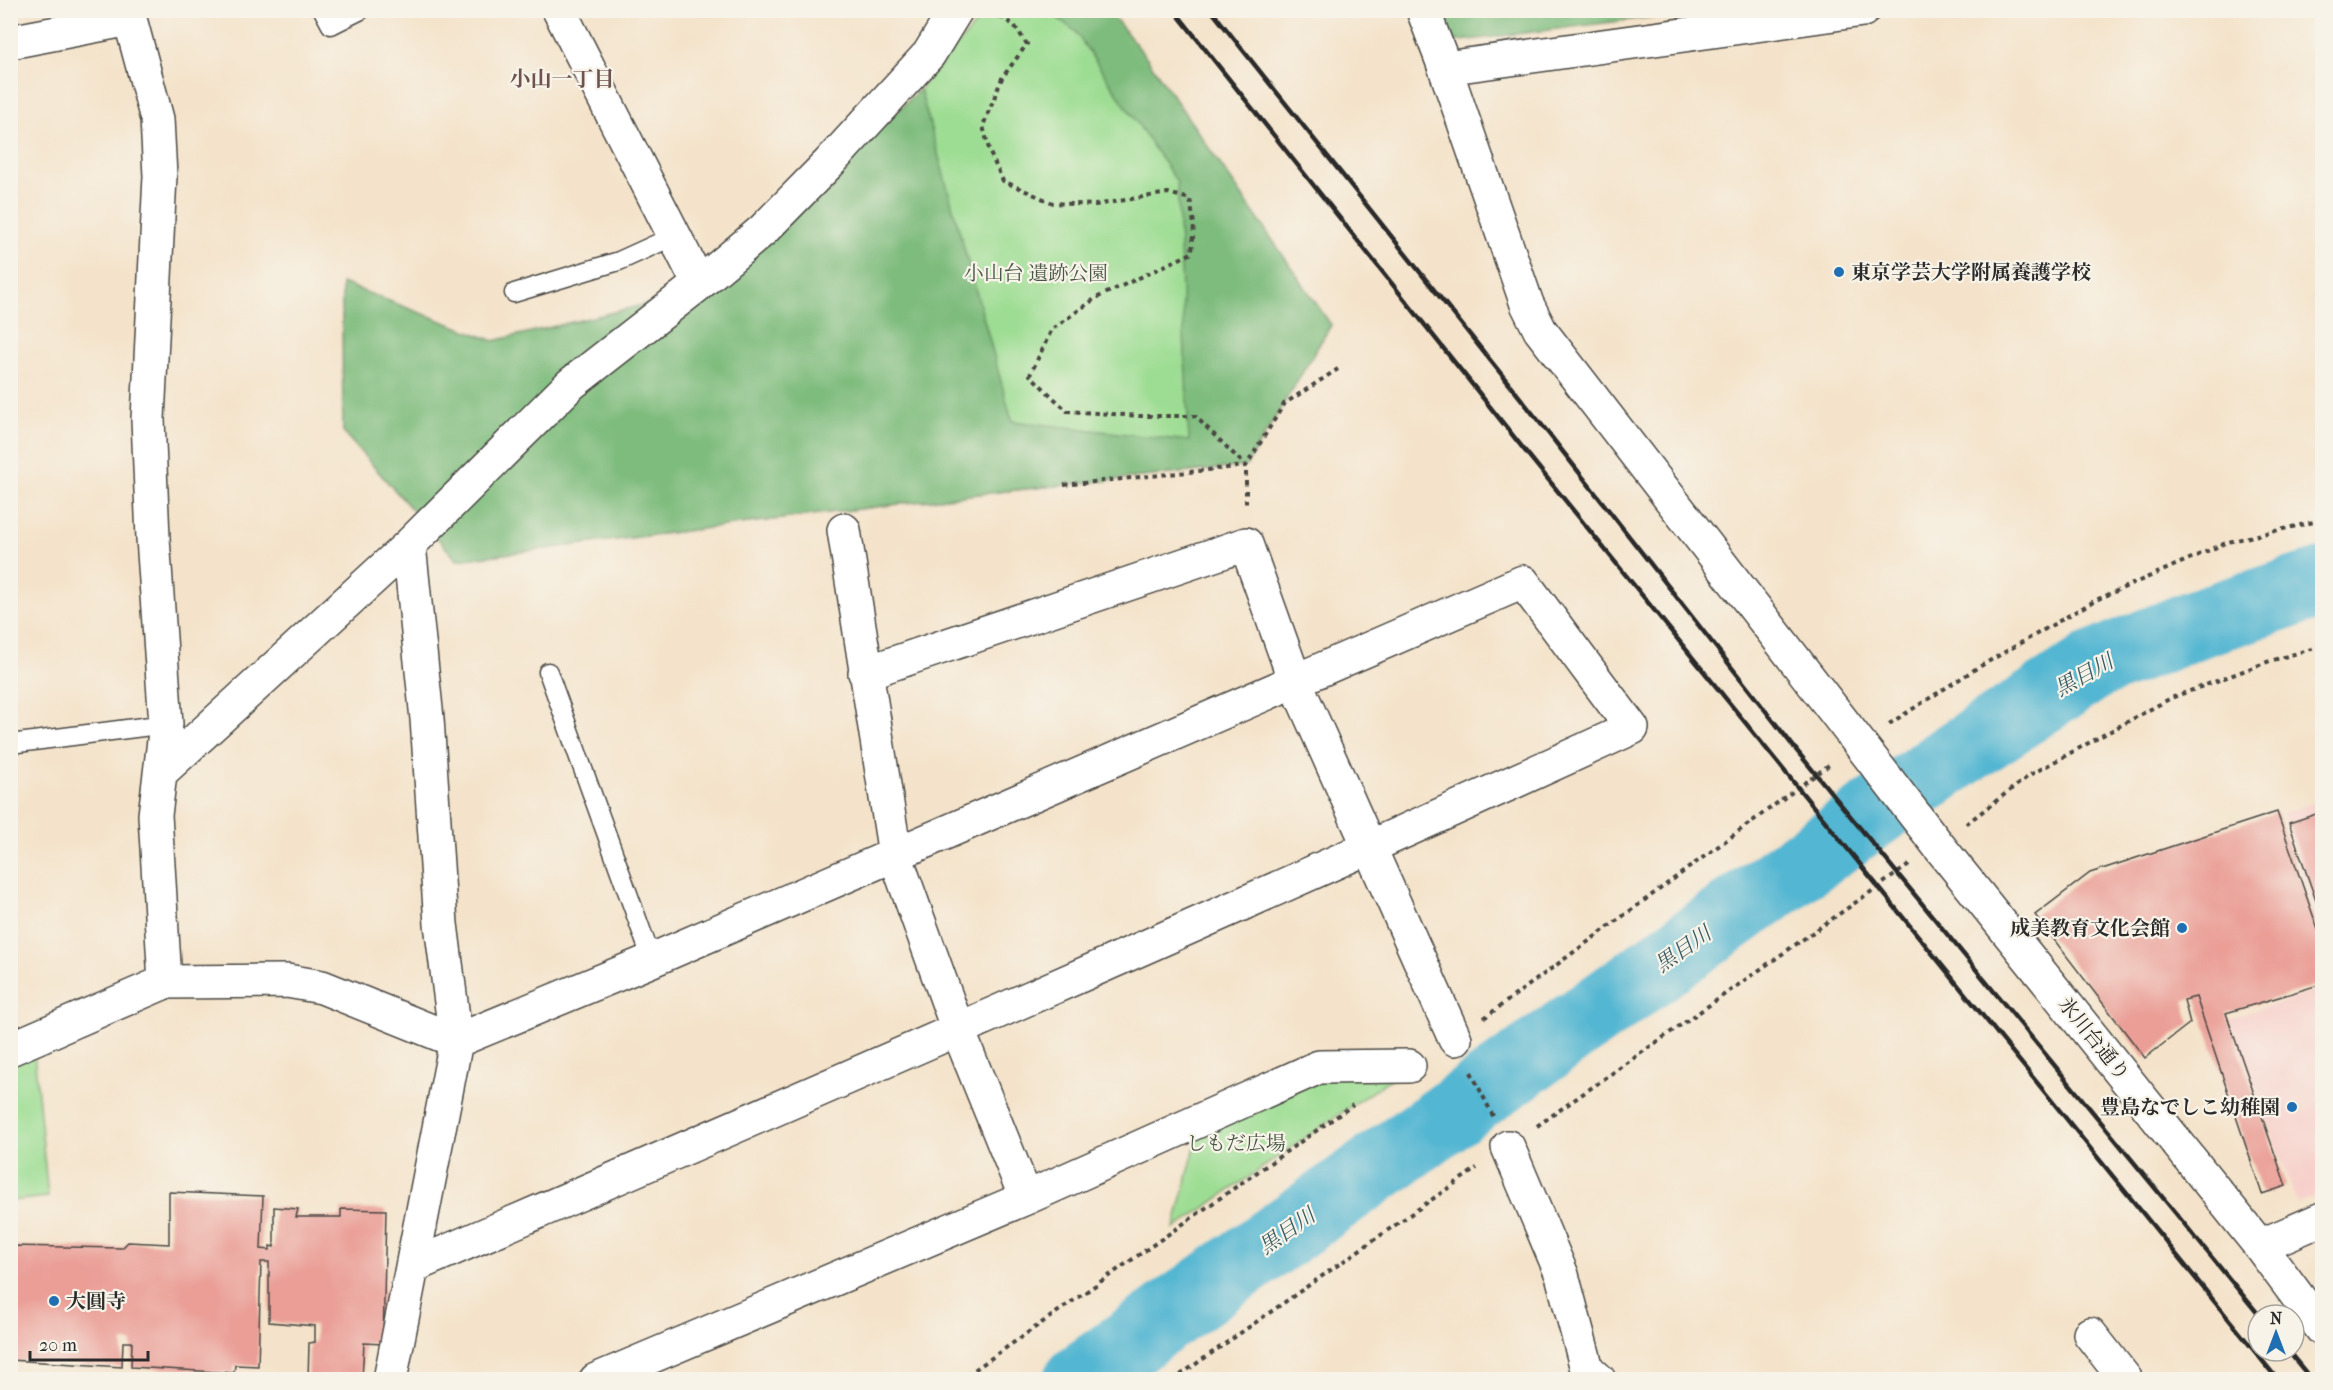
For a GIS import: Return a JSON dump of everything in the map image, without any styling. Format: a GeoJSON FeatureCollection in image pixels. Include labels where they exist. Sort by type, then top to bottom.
{"type":"FeatureCollection","features":[{"type":"Feature","properties":{"kind":"street"},"geometry":{"type":"LineString","coordinates":[[558,10],[699,284]]}},
{"type":"Feature","properties":{"kind":"street"},"geometry":{"type":"LineString","coordinates":[[160,773],[409,545],[571,384],[699,284],[763,230],[929,54],[956,10]]}},
{"type":"Feature","properties":{"kind":"street","name":"氷川台通り"},"geometry":{"type":"LineString","coordinates":[[1423,10],[1527,304],[1540,330],[1934,840],[2260,1246],[2322,1329]]}},
{"type":"Feature","properties":{"kind":"street"},"geometry":{"type":"LineString","coordinates":[[1445,68],[1863,10]]}},
{"type":"Feature","properties":{"kind":"street"},"geometry":{"type":"LineString","coordinates":[[10,42],[126,15],[158,119],[160,176],[148,419],[153,538],[166,724],[155,814],[165,982]]}},
{"type":"Feature","properties":{"kind":"street"},"geometry":{"type":"LineString","coordinates":[[844,530],[895,855],[958,1030],[1026,1198]]}},
{"type":"Feature","properties":{"kind":"street"},"geometry":{"type":"LineString","coordinates":[[865,673],[1246,544],[1295,681],[1455,1039]]}},
{"type":"Feature","properties":{"kind":"street"},"geometry":{"type":"LineString","coordinates":[[390,1380],[456,1041],[441,924],[427,719],[409,545]]}},
{"type":"Feature","properties":{"kind":"street"},"geometry":{"type":"LineString","coordinates":[[10,1049],[165,982],[287,981],[321,987],[456,1041],[652,960],[1524,582],[1632,728],[1369,849],[413,1266]]}},
{"type":"Feature","properties":{"kind":"street"},"geometry":{"type":"LineString","coordinates":[[602,1378],[1026,1198],[1319,1067],[1409,1066]]}},
{"type":"Feature","properties":{"kind":"street"},"geometry":{"type":"LineString","coordinates":[[1508,1146],[1562,1275],[1587,1369],[1599,1380]]}},
{"type":"Feature","properties":{"kind":"street"},"geometry":{"type":"LineString","coordinates":[[2260,1246],[2322,1219]]}},
{"type":"Feature","properties":{"kind":"street"},"geometry":{"type":"LineString","coordinates":[[2090,1334],[2126,1380]]}},
{"type":"Feature","properties":{"kind":"lane"},"geometry":{"type":"LineString","coordinates":[[323,10],[331,25],[361,10]]}},
{"type":"Feature","properties":{"kind":"lane"},"geometry":{"type":"LineString","coordinates":[[514,292],[619,261],[674,236]]}},
{"type":"Feature","properties":{"kind":"lane"},"geometry":{"type":"LineString","coordinates":[[548,672],[652,960]]}},
{"type":"Feature","properties":{"kind":"lane"},"geometry":{"type":"LineString","coordinates":[[10,744],[166,724]]}},
{"type":"Feature","properties":{"kind":"path"},"geometry":{"type":"LineString","coordinates":[[988,10],[1014,25],[1027,44],[1002,78],[983,126],[990,153],[1003,181],[1053,203],[1095,205],[1168,193],[1190,199],[1194,224],[1192,253],[1096,298],[1052,329],[1030,375],[1066,411],[1140,416],[1196,416],[1246,466]]}},
{"type":"Feature","properties":{"kind":"path"},"geometry":{"type":"LineString","coordinates":[[1246,466],[1284,404],[1338,369]]}},
{"type":"Feature","properties":{"kind":"path"},"geometry":{"type":"LineString","coordinates":[[1064,485],[1246,466]]}},
{"type":"Feature","properties":{"kind":"path"},"geometry":{"type":"LineString","coordinates":[[1508,1146],[1455,1039],[1977,668],[2096,600],[2228,542],[2322,520]]}},
{"type":"Feature","properties":{"kind":"path"},"geometry":{"type":"LineString","coordinates":[[1173,1380],[1508,1146],[1934,840],[2030,775],[2171,698],[2270,661],[2322,646]]}},
{"type":"Feature","properties":{"kind":"path"},"geometry":{"type":"LineString","coordinates":[[960,1380],[1360,1100]]}},
{"type":"Feature","properties":{"kind":"shaded area"},"geometry":{"type":"Polygon","coordinates":[[[2322,800],[2322,931],[2282,813],[2322,800]]]}},
{"type":"Feature","properties":{"kind":"shaded area","name":"豊島なでしこ幼稚園"},"geometry":{"type":"Polygon","coordinates":[[[2322,988],[2322,1194],[2297,1203],[2229,1019],[2322,988]]]}},
{"type":"Feature","properties":{"kind":"green space","name":"小山台 遺跡公園"},"geometry":{"type":"Polygon","coordinates":[[[1108,10],[1146,57],[1331,325],[1246,466],[969,495],[457,560],[343,432],[342,283],[494,341],[718,287],[920,89],[987,11],[1108,10]]]}},
{"type":"Feature","properties":{"kind":"green space","name":"小山台 遺跡公園"},"geometry":{"type":"Polygon","coordinates":[[[1108,10],[1146,57],[1331,325],[1246,466],[969,495],[457,560],[343,432],[342,283],[494,341],[718,287],[920,89],[1012,421],[1189,441],[1177,182],[1075,31],[1048,11],[1108,10]]]}},
{"type":"Feature","properties":{"kind":"green space"},"geometry":{"type":"Polygon","coordinates":[[[1446,10],[1700,11],[1446,43],[1446,10]]]}},
{"type":"Feature","properties":{"kind":"green space"},"geometry":{"type":"Polygon","coordinates":[[[34,1052],[48,1197],[11,1201],[10,1063],[34,1052]]]}},
{"type":"Feature","properties":{"kind":"green space","name":"しもだ広場"},"geometry":{"type":"Polygon","coordinates":[[[1409,1066],[1174,1229],[1202,1119],[1319,1067],[1409,1066]]]}},
{"type":"Feature","properties":{"kind":"building","name":"成美教育文化会館"},"geometry":{"type":"Polygon","coordinates":[[[2277,812],[2322,941],[2322,984],[2226,1013],[2286,1186],[2262,1194],[2196,997],[2184,1000],[2190,1023],[2145,1058],[2035,915],[2090,873],[2277,812]]]}},
{"type":"Feature","properties":{"kind":"building"},"geometry":{"type":"Polygon","coordinates":[[[2322,812],[2322,918],[2289,823],[2322,812]]]}},
{"type":"Feature","properties":{"kind":"building"},"geometry":{"type":"Polygon","coordinates":[[[169,1192],[263,1196],[261,1249],[270,1250],[270,1246],[274,1247],[274,1207],[298,1209],[296,1217],[341,1217],[341,1209],[386,1210],[383,1344],[364,1343],[362,1380],[308,1380],[309,1343],[315,1342],[315,1326],[269,1322],[269,1262],[261,1262],[258,1366],[235,1365],[234,1373],[131,1367],[132,1342],[123,1342],[122,1367],[10,1360],[10,1246],[122,1248],[128,1242],[169,1244],[169,1192]]]}},
{"type":"Feature","properties":{"kind":"waterway","name":"黒目川"},"geometry":{"type":"LineString","coordinates":[[1078,1380],[1952,758],[2095,665],[2201,622],[2322,583]]}},
{"type":"Feature","properties":{"kind":"railway"},"geometry":{"type":"LineString","coordinates":[[1174,10],[1526,452],[2278,1380]]}},
{"type":"Feature","properties":{"kind":"railway"},"geometry":{"type":"LineString","coordinates":[[1211,10],[1549,434],[1797,751],[2249,1303]]}},
{"type":"Feature","properties":{"kind":"railway"},"geometry":{"type":"LineString","coordinates":[[2298,1363],[2312,1380]]}},
{"type":"Feature","properties":{"kind":"place","name":"東京学芸大学附属養護学校"},"geometry":{"type":"Point","coordinates":[1839,272]}},
{"type":"Feature","properties":{"kind":"place","name":"成美教育文化会館"},"geometry":{"type":"Point","coordinates":[2182,928]}},
{"type":"Feature","properties":{"kind":"place","name":"豊島なでしこ幼稚園"},"geometry":{"type":"Point","coordinates":[2292,1107]}},
{"type":"Feature","properties":{"kind":"place","name":"大圓寺"},"geometry":{"type":"Point","coordinates":[54,1301]}},
{"type":"Feature","properties":{"kind":"district","name":"小山一丁目"},"geometry":{"type":"Point","coordinates":[562,79]}}]}
